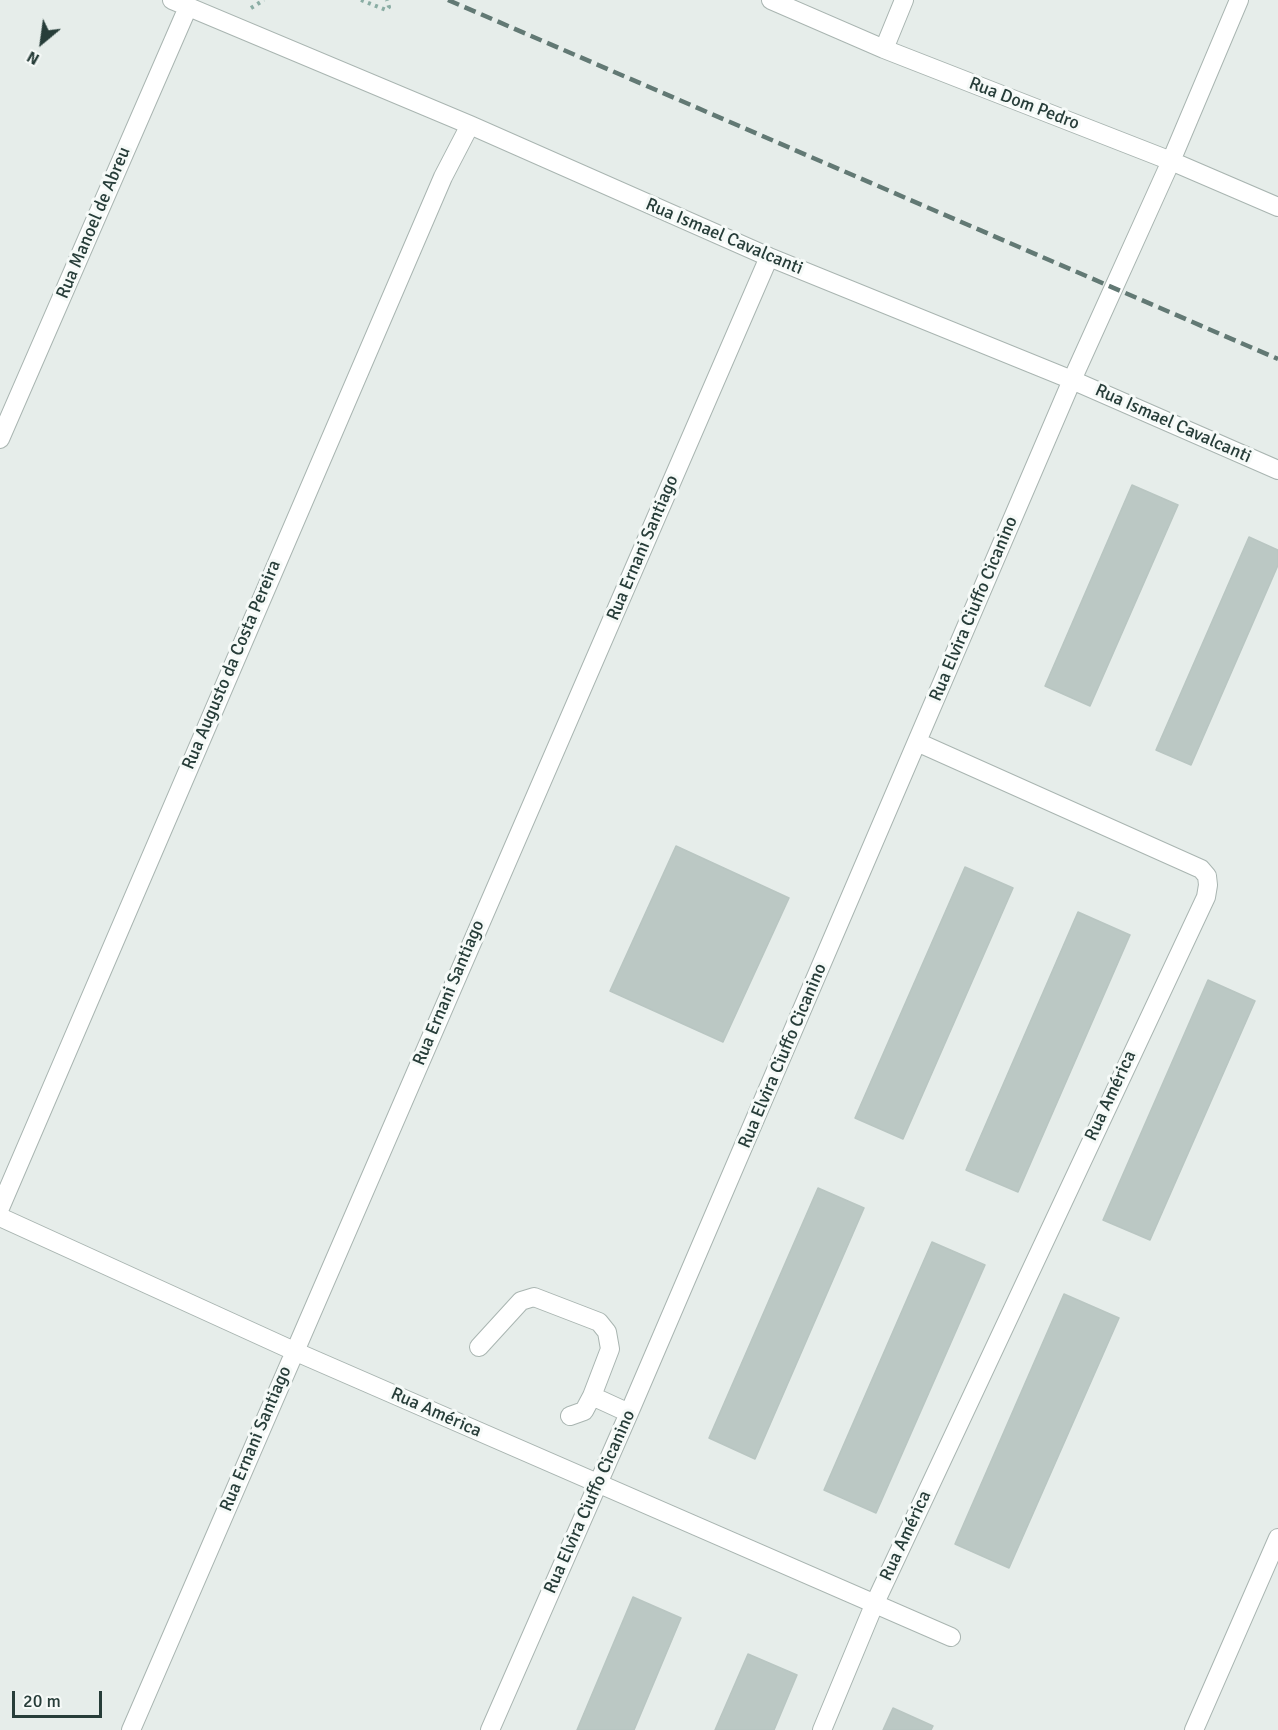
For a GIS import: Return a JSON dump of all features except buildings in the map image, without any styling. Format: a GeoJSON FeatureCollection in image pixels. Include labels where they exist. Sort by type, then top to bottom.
{"type":"FeatureCollection","features":[{"type":"Feature","properties":{"kind":"street","name":"Rua Dom Pedro"},"geometry":{"type":"LineString","coordinates":[[771,0],[884,49],[1171,161],[1278,207]]}},
{"type":"Feature","properties":{"kind":"street"},"geometry":{"type":"LineString","coordinates":[[884,49],[904,0]]}},
{"type":"Feature","properties":{"kind":"street","name":"Rua Elvira Ciuffo Cicanino"},"geometry":{"type":"LineString","coordinates":[[490,1730],[629,1413],[1072,380],[1171,161],[1239,0]]}},
{"type":"Feature","properties":{"kind":"street","name":"Rua Ismael Cavalcanti"},"geometry":{"type":"LineString","coordinates":[[180,3],[470,125],[769,257],[1072,380],[1278,470]]}},
{"type":"Feature","properties":{"kind":"street","name":"Rua Manoel de Abreu"},"geometry":{"type":"LineString","coordinates":[[0,439],[180,3]]}},
{"type":"Feature","properties":{"kind":"street","name":"Rua Augusto da Costa Pereira"},"geometry":{"type":"LineString","coordinates":[[0,1208],[438,187],[470,125]]}},
{"type":"Feature","properties":{"kind":"street","name":"Rua Ernani Santiago"},"geometry":{"type":"LineString","coordinates":[[130,1730],[769,257]]}},
{"type":"Feature","properties":{"kind":"street","name":"Rua América"},"geometry":{"type":"LineString","coordinates":[[822,1730],[874,1605],[1206,897],[1208,885],[1207,876],[1201,869],[917,742]]}},
{"type":"Feature","properties":{"kind":"street","name":"Rua América"},"geometry":{"type":"LineString","coordinates":[[0,1217],[294,1351],[951,1637]]}},
{"type":"Feature","properties":{"kind":"street"},"geometry":{"type":"LineString","coordinates":[[479,1347],[521,1301],[534,1298],[599,1322],[607,1332],[610,1349],[584,1411],[570,1416]]}},
{"type":"Feature","properties":{"kind":"street"},"geometry":{"type":"LineString","coordinates":[[592,1396],[629,1413]]}},
{"type":"Feature","properties":{"kind":"street"},"geometry":{"type":"LineString","coordinates":[[1194,1730],[1278,1538]]}},
{"type":"Feature","properties":{"kind":"path"},"geometry":{"type":"LineString","coordinates":[[361,0],[386,10],[389,7],[387,0]]}},
{"type":"Feature","properties":{"kind":"railway"},"geometry":{"type":"LineString","coordinates":[[448,0],[1278,359]]}}]}
